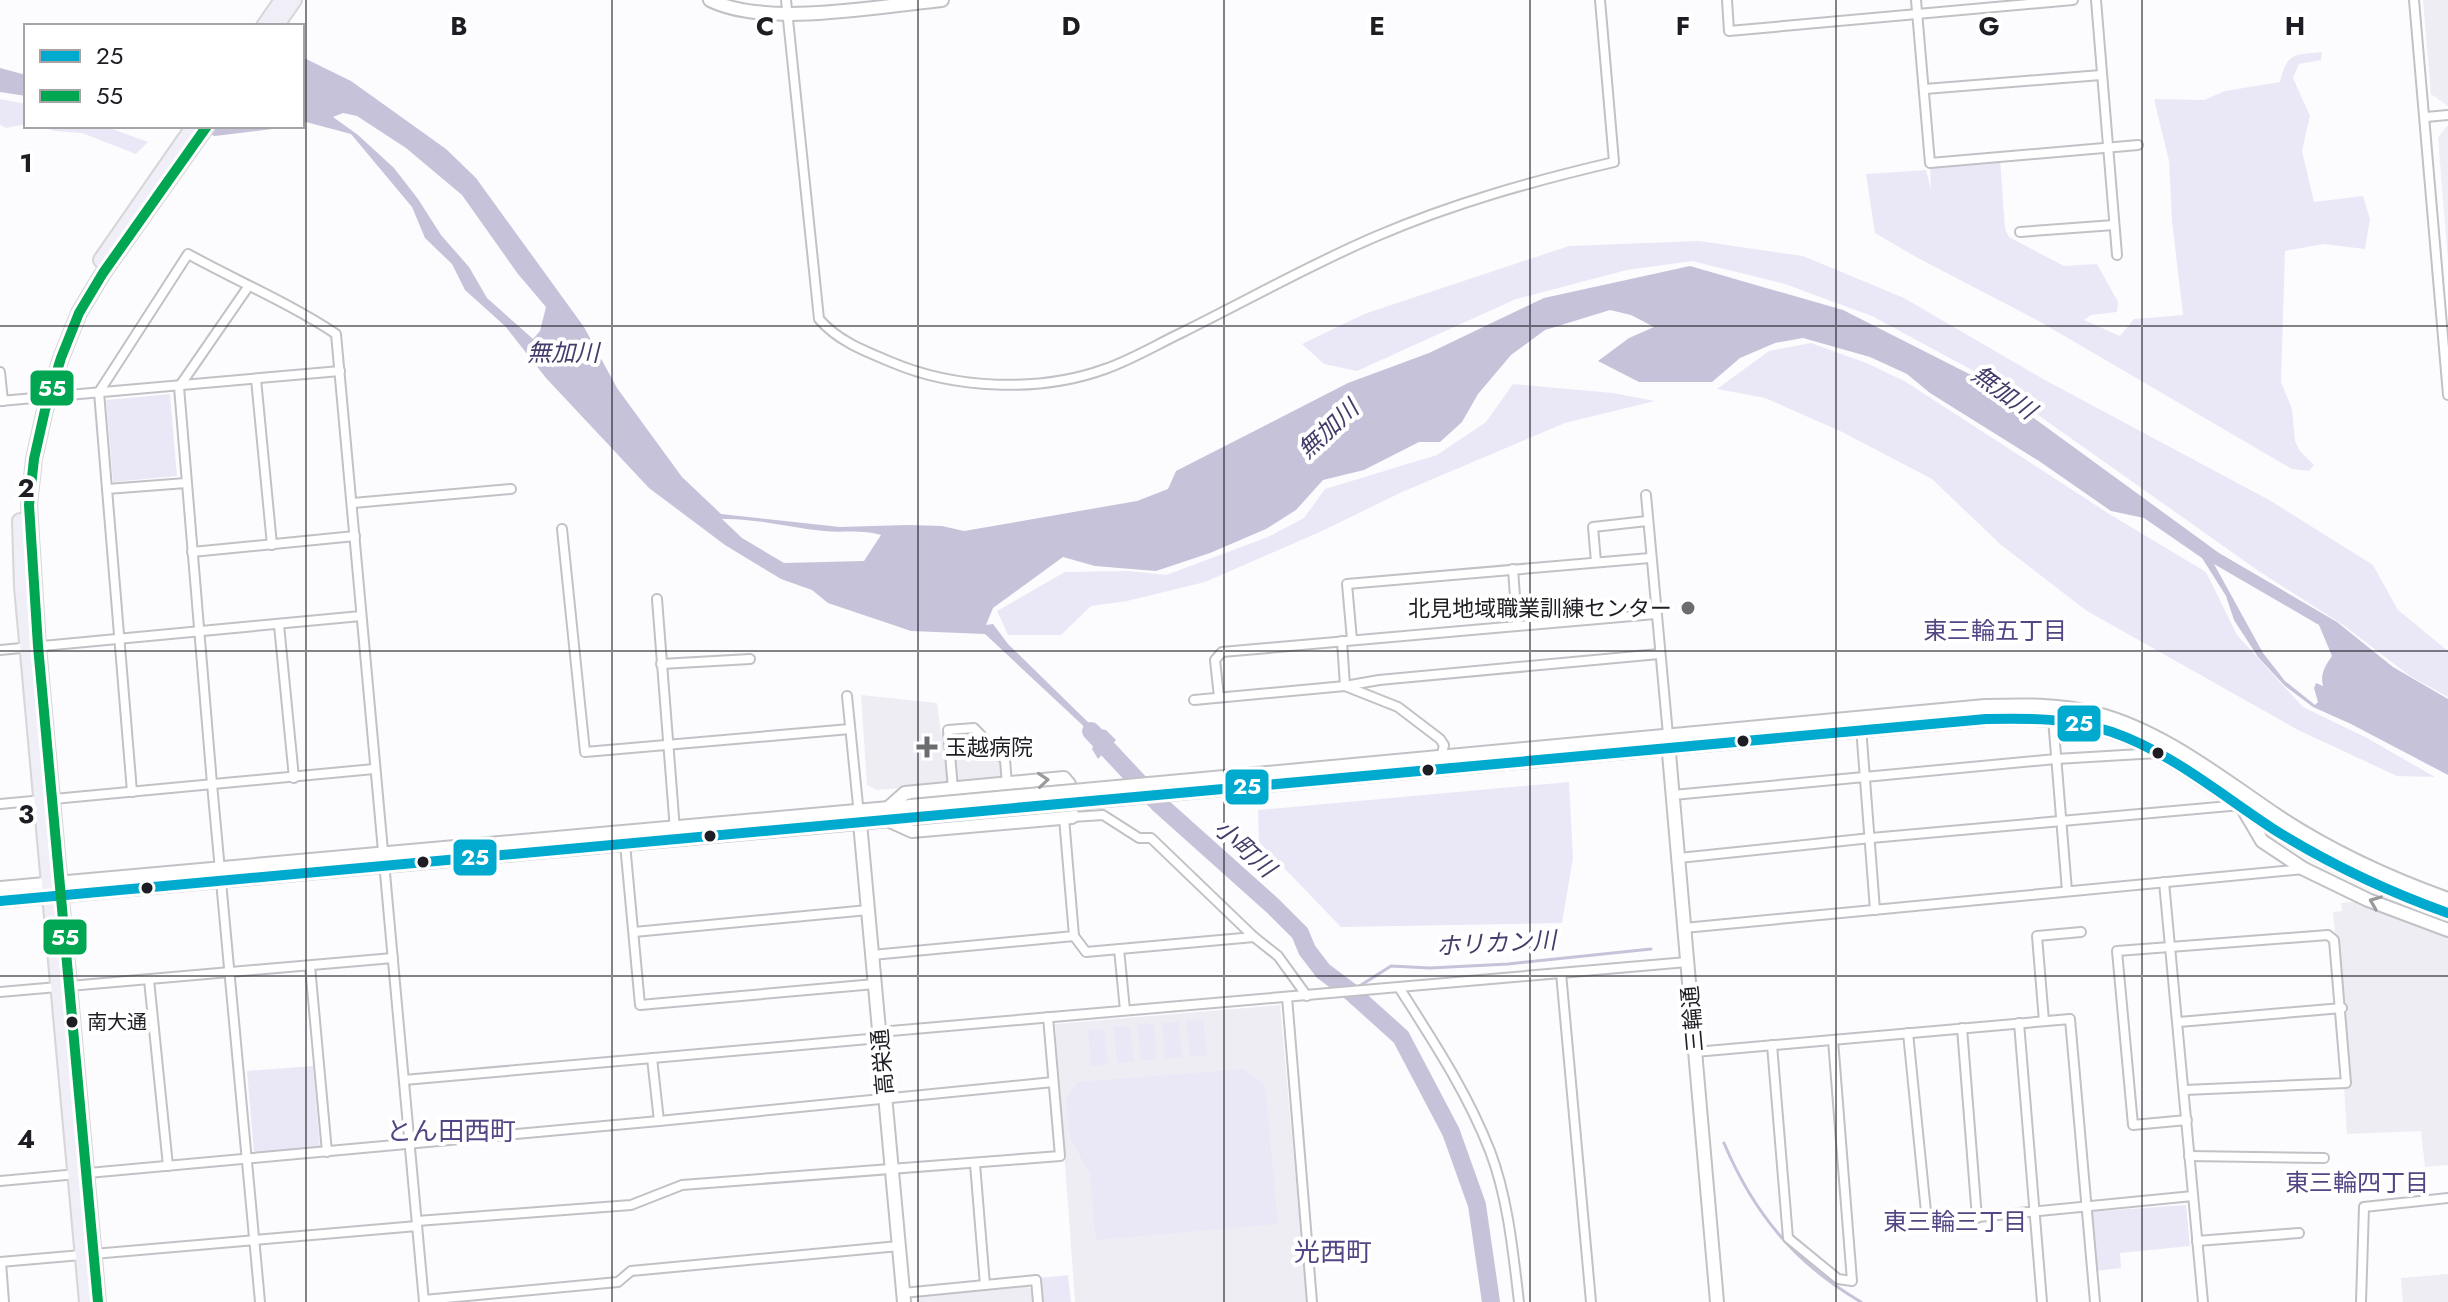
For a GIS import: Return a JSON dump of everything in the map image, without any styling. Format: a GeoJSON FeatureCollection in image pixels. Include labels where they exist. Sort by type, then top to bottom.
{"type":"FeatureCollection","features":[{"type":"Feature","properties":{"kind":"main road"},"geometry":{"type":"LineString","coordinates":[[265,24],[282,0]]}},
{"type":"Feature","properties":{"kind":"main road"},"geometry":{"type":"LineString","coordinates":[[277,24],[294,0]]}},
{"type":"Feature","properties":{"kind":"main road"},"geometry":{"type":"LineString","coordinates":[[144,208],[193,128]]}},
{"type":"Feature","properties":{"kind":"main road"},"geometry":{"type":"LineString","coordinates":[[98,1302],[89,1254],[33,647],[22,587],[20,504],[25,464],[55,350],[73,307],[94,270],[205,128]]}},
{"type":"Feature","properties":{"kind":"main road"},"geometry":{"type":"LineString","coordinates":[[87,1302],[89,1254]]}},
{"type":"Feature","properties":{"kind":"street"},"geometry":{"type":"LineString","coordinates":[[786,0],[819,319],[832,334],[914,372],[1007,384],[1050,381],[1104,370],[1389,231],[1460,203],[1533,181],[1614,162],[1600,0]]}},
{"type":"Feature","properties":{"kind":"street"},"geometry":{"type":"LineString","coordinates":[[715,1],[749,13],[788,14],[870,4],[942,0]]}},
{"type":"Feature","properties":{"kind":"street"},"geometry":{"type":"LineString","coordinates":[[1727,0],[1729,31],[2073,0]]}},
{"type":"Feature","properties":{"kind":"street"},"geometry":{"type":"LineString","coordinates":[[1916,0],[1930,163],[2138,145]]}},
{"type":"Feature","properties":{"kind":"street"},"geometry":{"type":"LineString","coordinates":[[2096,0],[2117,255]]}},
{"type":"Feature","properties":{"kind":"street"},"geometry":{"type":"LineString","coordinates":[[2414,0],[2448,395]]}},
{"type":"Feature","properties":{"kind":"street"},"geometry":{"type":"LineString","coordinates":[[1925,89],[2101,75]]}},
{"type":"Feature","properties":{"kind":"street"},"geometry":{"type":"LineString","coordinates":[[2426,117],[2448,115]]}},
{"type":"Feature","properties":{"kind":"street"},"geometry":{"type":"LineString","coordinates":[[2020,232],[2114,225]]}},
{"type":"Feature","properties":{"kind":"street"},"geometry":{"type":"LineString","coordinates":[[132,792],[99,392],[188,254],[248,287],[296,308],[336,334],[424,1301],[618,1282],[631,1271],[899,1246]]}},
{"type":"Feature","properties":{"kind":"street"},"geometry":{"type":"LineString","coordinates":[[248,287],[179,387],[260,1302]]}},
{"type":"Feature","properties":{"kind":"street"},"geometry":{"type":"LineString","coordinates":[[0,372],[2,401],[340,371]]}},
{"type":"Feature","properties":{"kind":"street"},"geometry":{"type":"LineString","coordinates":[[256,379],[272,545]]}},
{"type":"Feature","properties":{"kind":"street"},"geometry":{"type":"LineString","coordinates":[[107,489],[186,483]]}},
{"type":"Feature","properties":{"kind":"street"},"geometry":{"type":"LineString","coordinates":[[353,503],[511,489]]}},
{"type":"Feature","properties":{"kind":"street"},"geometry":{"type":"LineString","coordinates":[[1646,495],[1668,742]]}},
{"type":"Feature","properties":{"kind":"street"},"geometry":{"type":"LineString","coordinates":[[1596,562],[1593,527],[1647,521]]}},
{"type":"Feature","properties":{"kind":"street"},"geometry":{"type":"LineString","coordinates":[[562,529],[585,752],[850,729]]}},
{"type":"Feature","properties":{"kind":"street"},"geometry":{"type":"LineString","coordinates":[[192,552],[355,536]]}},
{"type":"Feature","properties":{"kind":"street"},"geometry":{"type":"LineString","coordinates":[[1352,640],[1347,584],[1650,558]]}},
{"type":"Feature","properties":{"kind":"street"},"geometry":{"type":"LineString","coordinates":[[1513,569],[1517,625]]}},
{"type":"Feature","properties":{"kind":"street"},"geometry":{"type":"LineString","coordinates":[[657,599],[676,832]]}},
{"type":"Feature","properties":{"kind":"street"},"geometry":{"type":"LineString","coordinates":[[1219,697],[1215,660],[1222,652],[1655,614]]}},
{"type":"Feature","properties":{"kind":"street"},"geometry":{"type":"LineString","coordinates":[[0,650],[361,616]]}},
{"type":"Feature","properties":{"kind":"street"},"geometry":{"type":"LineString","coordinates":[[279,625],[294,778]]}},
{"type":"Feature","properties":{"kind":"street"},"geometry":{"type":"LineString","coordinates":[[1342,641],[1345,686]]}},
{"type":"Feature","properties":{"kind":"street"},"geometry":{"type":"LineString","coordinates":[[1194,700],[1659,654]]}},
{"type":"Feature","properties":{"kind":"street"},"geometry":{"type":"LineString","coordinates":[[661,664],[750,659]]}},
{"type":"Feature","properties":{"kind":"street"},"geometry":{"type":"LineString","coordinates":[[1345,686],[1398,707],[1422,724],[1444,745],[1441,764]]}},
{"type":"Feature","properties":{"kind":"street"},"geometry":{"type":"LineString","coordinates":[[847,696],[859,817]]}},
{"type":"Feature","properties":{"kind":"street"},"geometry":{"type":"LineString","coordinates":[[2053,712],[2158,753],[2322,844],[2448,899]]}},
{"type":"Feature","properties":{"kind":"street"},"geometry":{"type":"LineString","coordinates":[[2053,712],[2067,891]]}},
{"type":"Feature","properties":{"kind":"street"},"geometry":{"type":"LineString","coordinates":[[0,888],[56,889],[1860,724],[1986,719],[2053,712],[2094,713],[2135,727],[2164,742],[2317,855],[2414,901],[2448,913]]}},
{"type":"Feature","properties":{"kind":"street"},"geometry":{"type":"LineString","coordinates":[[1860,724],[1875,910]]}},
{"type":"Feature","properties":{"kind":"street"},"geometry":{"type":"LineString","coordinates":[[953,789],[948,730],[974,728],[1005,760],[1007,784]]}},
{"type":"Feature","properties":{"kind":"street","name":"三輪通"},"geometry":{"type":"LineString","coordinates":[[1668,742],[1717,1302]]}},
{"type":"Feature","properties":{"kind":"street"},"geometry":{"type":"LineString","coordinates":[[1673,795],[2056,759],[2158,753]]}},
{"type":"Feature","properties":{"kind":"street"},"geometry":{"type":"LineString","coordinates":[[0,804],[374,769]]}},
{"type":"Feature","properties":{"kind":"street"},"geometry":{"type":"LineString","coordinates":[[888,814],[905,793],[1064,778],[1069,784],[1074,936],[1086,952],[1254,937]]}},
{"type":"Feature","properties":{"kind":"street"},"geometry":{"type":"LineString","coordinates":[[1679,858],[2247,802]]}},
{"type":"Feature","properties":{"kind":"street"},"geometry":{"type":"LineString","coordinates":[[2247,802],[2262,841],[2304,869],[2368,900],[2448,930]]}},
{"type":"Feature","properties":{"kind":"street"},"geometry":{"type":"LineString","coordinates":[[888,814],[912,831],[1103,815],[1139,838],[1151,838],[1254,937],[1278,956],[1312,995]]}},
{"type":"Feature","properties":{"kind":"street","name":"高栄通"},"geometry":{"type":"LineString","coordinates":[[859,817],[904,1297]]}},
{"type":"Feature","properties":{"kind":"street"},"geometry":{"type":"LineString","coordinates":[[384,860],[625,844],[676,832]]}},
{"type":"Feature","properties":{"kind":"street"},"geometry":{"type":"LineString","coordinates":[[625,844],[640,1005],[875,984]]}},
{"type":"Feature","properties":{"kind":"street"},"geometry":{"type":"LineString","coordinates":[[1684,928],[2304,869]]}},
{"type":"Feature","properties":{"kind":"street"},"geometry":{"type":"LineString","coordinates":[[2164,882],[2203,1302]]}},
{"type":"Feature","properties":{"kind":"street"},"geometry":{"type":"LineString","coordinates":[[0,901],[56,889]]}},
{"type":"Feature","properties":{"kind":"street"},"geometry":{"type":"LineString","coordinates":[[634,932],[868,910]]}},
{"type":"Feature","properties":{"kind":"street"},"geometry":{"type":"LineString","coordinates":[[2044,1021],[2037,936],[2081,932]]}},
{"type":"Feature","properties":{"kind":"street"},"geometry":{"type":"LineString","coordinates":[[2185,1090],[2346,1083],[2334,940],[2328,935],[2117,951],[2133,1125],[2187,1120]]}},
{"type":"Feature","properties":{"kind":"street"},"geometry":{"type":"LineString","coordinates":[[872,955],[1074,936]]}},
{"type":"Feature","properties":{"kind":"street"},"geometry":{"type":"LineString","coordinates":[[1119,949],[1125,1010]]}},
{"type":"Feature","properties":{"kind":"street"},"geometry":{"type":"LineString","coordinates":[[0,992],[393,958]]}},
{"type":"Feature","properties":{"kind":"street"},"geometry":{"type":"LineString","coordinates":[[404,1080],[1048,1017],[1687,962]]}},
{"type":"Feature","properties":{"kind":"street"},"geometry":{"type":"LineString","coordinates":[[310,966],[327,1152]]}},
{"type":"Feature","properties":{"kind":"street"},"geometry":{"type":"LineString","coordinates":[[1561,973],[1591,1302]]}},
{"type":"Feature","properties":{"kind":"street"},"geometry":{"type":"LineString","coordinates":[[149,980],[168,1166]]}},
{"type":"Feature","properties":{"kind":"street"},"geometry":{"type":"LineString","coordinates":[[1400,989],[1460,1084],[1491,1153],[1511,1236],[1519,1302]]}},
{"type":"Feature","properties":{"kind":"street"},"geometry":{"type":"LineString","coordinates":[[1287,997],[1312,1302]]}},
{"type":"Feature","properties":{"kind":"street"},"geometry":{"type":"LineString","coordinates":[[2179,1022],[2342,1008]]}},
{"type":"Feature","properties":{"kind":"street"},"geometry":{"type":"LineString","coordinates":[[4,1302],[0,1262],[631,1205],[682,1185],[1060,1156],[1048,1017]]}},
{"type":"Feature","properties":{"kind":"street"},"geometry":{"type":"LineString","coordinates":[[1695,1052],[2070,1019],[2095,1302]]}},
{"type":"Feature","properties":{"kind":"street"},"geometry":{"type":"LineString","coordinates":[[2019,1023],[2042,1302]]}},
{"type":"Feature","properties":{"kind":"street"},"geometry":{"type":"LineString","coordinates":[[1962,1028],[1977,1218]]}},
{"type":"Feature","properties":{"kind":"street"},"geometry":{"type":"LineString","coordinates":[[1908,1033],[1927,1222],[2193,1196]]}},
{"type":"Feature","properties":{"kind":"street"},"geometry":{"type":"LineString","coordinates":[[1772,1045],[1788,1238],[1838,1279],[1852,1281],[1833,1040]]}},
{"type":"Feature","properties":{"kind":"street"},"geometry":{"type":"LineString","coordinates":[[652,1058],[659,1121]]}},
{"type":"Feature","properties":{"kind":"street"},"geometry":{"type":"LineString","coordinates":[[0,1181],[410,1145],[1053,1082]]}},
{"type":"Feature","properties":{"kind":"street"},"geometry":{"type":"LineString","coordinates":[[2189,1156],[2324,1158]]}},
{"type":"Feature","properties":{"kind":"street"},"geometry":{"type":"LineString","coordinates":[[975,1164],[985,1285]]}},
{"type":"Feature","properties":{"kind":"street"},"geometry":{"type":"LineString","coordinates":[[2361,1302],[2364,1207],[2448,1198]]}},
{"type":"Feature","properties":{"kind":"street"},"geometry":{"type":"LineString","coordinates":[[2197,1241],[2299,1233]]}},
{"type":"Feature","properties":{"kind":"street"},"geometry":{"type":"LineString","coordinates":[[904,1297],[1036,1280],[1038,1302]]}},
{"type":"Feature","properties":{"kind":"shaded area"},"geometry":{"type":"Polygon","coordinates":[[[2423,0],[2448,0],[2448,106],[2431,94],[2423,0]]]}},
{"type":"Feature","properties":{"kind":"shaded area"},"geometry":{"type":"Polygon","coordinates":[[[2322,52],[2321,60],[2299,64],[2293,78],[2310,116],[2302,151],[2314,202],[2363,196],[2370,219],[2365,249],[2324,244],[2285,251],[2281,382],[2292,409],[2295,441],[2314,465],[2309,471],[2292,469],[2037,320],[1875,233],[1866,174],[1926,170],[1931,189],[1930,163],[2000,158],[2005,229],[2009,237],[2064,266],[2097,264],[2118,302],[2117,312],[2091,315],[2084,320],[2120,336],[2134,319],[2183,315],[2172,221],[2169,161],[2154,99],[2204,100],[2225,91],[2280,82],[2286,65],[2293,57],[2322,52]]]}},
{"type":"Feature","properties":{"kind":"shaded area"},"geometry":{"type":"Polygon","coordinates":[[[0,99],[24,104],[24,124],[6,128],[0,125],[0,99]]]}},
{"type":"Feature","properties":{"kind":"shaded area"},"geometry":{"type":"Polygon","coordinates":[[[2448,125],[2448,262],[2438,137],[2448,125]]]}},
{"type":"Feature","properties":{"kind":"shaded area"},"geometry":{"type":"Polygon","coordinates":[[[45,128],[110,128],[148,142],[136,154],[82,133],[45,128]]]}},
{"type":"Feature","properties":{"kind":"shaded area"},"geometry":{"type":"Polygon","coordinates":[[[1699,241],[1803,256],[1904,298],[2043,379],[2271,501],[2373,565],[2398,610],[2448,651],[2448,697],[2410,676],[2343,625],[2260,572],[1983,376],[1872,316],[1785,284],[1692,261],[1627,270],[1516,299],[1357,371],[1324,364],[1302,344],[1364,314],[1569,246],[1699,241]]]}},
{"type":"Feature","properties":{"kind":"shaded area"},"geometry":{"type":"Polygon","coordinates":[[[1811,343],[1869,364],[1906,382],[2111,515],[2206,572],[2237,635],[2303,707],[2367,738],[2435,777],[2397,776],[2298,730],[2087,611],[2000,544],[1932,479],[1840,431],[1765,398],[1717,389],[1769,351],[1811,343]]]}},
{"type":"Feature","properties":{"kind":"shaded area"},"geometry":{"type":"Polygon","coordinates":[[[1513,384],[1613,393],[1655,401],[1565,423],[1402,492],[1205,582],[1127,601],[1091,606],[1061,635],[1008,635],[997,611],[1065,572],[1129,571],[1166,575],[1268,537],[1304,518],[1325,489],[1437,455],[1486,422],[1513,384]]]}},
{"type":"Feature","properties":{"kind":"shaded area"},"geometry":{"type":"Polygon","coordinates":[[[170,394],[177,476],[113,482],[106,400],[170,394]]]}},
{"type":"Feature","properties":{"kind":"shaded area","name":"玉越病院"},"geometry":{"type":"Polygon","coordinates":[[[861,695],[937,703],[941,733],[974,731],[1003,761],[1004,780],[877,790],[867,785],[861,695]]]}},
{"type":"Feature","properties":{"kind":"shaded area"},"geometry":{"type":"Polygon","coordinates":[[[1569,782],[1573,858],[1562,923],[1341,927],[1259,842],[1258,810],[1569,782]]]}},
{"type":"Feature","properties":{"kind":"shaded area"},"geometry":{"type":"Polygon","coordinates":[[[2357,901],[2448,938],[2448,1165],[2425,1167],[2421,1131],[2347,1134],[2344,1086],[2350,1085],[2333,912],[2342,911],[2341,903],[2357,901]]]}},
{"type":"Feature","properties":{"kind":"shaded area"},"geometry":{"type":"Polygon","coordinates":[[[1280,1005],[1307,1302],[1075,1302],[1055,1024],[1280,1005]]]}},
{"type":"Feature","properties":{"kind":"shaded area"},"geometry":{"type":"Polygon","coordinates":[[[1203,1020],[1207,1055],[1190,1057],[1186,1021],[1203,1020]]]}},
{"type":"Feature","properties":{"kind":"shaded area"},"geometry":{"type":"Polygon","coordinates":[[[1179,1022],[1182,1057],[1165,1059],[1162,1023],[1179,1022]]]}},
{"type":"Feature","properties":{"kind":"shaded area"},"geometry":{"type":"Polygon","coordinates":[[[1154,1024],[1157,1059],[1141,1061],[1137,1025],[1154,1024]]]}},
{"type":"Feature","properties":{"kind":"shaded area"},"geometry":{"type":"Polygon","coordinates":[[[1130,1026],[1134,1062],[1117,1063],[1114,1027],[1130,1026]]]}},
{"type":"Feature","properties":{"kind":"shaded area"},"geometry":{"type":"Polygon","coordinates":[[[1104,1029],[1108,1064],[1091,1066],[1088,1030],[1104,1029]]]}},
{"type":"Feature","properties":{"kind":"shaded area"},"geometry":{"type":"Polygon","coordinates":[[[313,1066],[320,1148],[254,1153],[247,1071],[313,1066]]]}},
{"type":"Feature","properties":{"kind":"shaded area"},"geometry":{"type":"Polygon","coordinates":[[[1244,1069],[1265,1086],[1278,1224],[1096,1240],[1090,1175],[1070,1137],[1066,1100],[1078,1082],[1244,1069]]]}},
{"type":"Feature","properties":{"kind":"shaded area"},"geometry":{"type":"Polygon","coordinates":[[[2186,1205],[2190,1246],[2120,1253],[2121,1268],[2095,1271],[2089,1212],[2186,1205]]]}},
{"type":"Feature","properties":{"kind":"shaded area"},"geometry":{"type":"Polygon","coordinates":[[[2448,1274],[2448,1302],[2403,1302],[2401,1278],[2448,1274]]]}},
{"type":"Feature","properties":{"kind":"shaded area"},"geometry":{"type":"Polygon","coordinates":[[[1068,1275],[1071,1302],[1041,1302],[1039,1278],[1068,1275]]]}},
{"type":"Feature","properties":{"kind":"shaded area"},"geometry":{"type":"Polygon","coordinates":[[[1027,1286],[1032,1290],[1033,1302],[917,1302],[921,1296],[1027,1286]]]}},
{"type":"Feature","properties":{"kind":"water","name":"無加川"},"geometry":{"type":"Polygon","coordinates":[[[304,58],[351,81],[446,149],[476,178],[584,327],[617,388],[682,477],[721,514],[840,527],[942,526],[964,531],[1137,501],[1168,489],[1176,471],[1348,383],[1429,353],[1544,298],[1690,266],[1843,310],[1983,381],[2219,553],[2337,622],[2393,667],[2448,699],[2448,775],[2313,707],[2285,686],[2258,657],[2234,620],[2226,596],[2202,558],[2144,518],[2111,511],[2039,461],[1930,393],[1907,374],[1870,357],[1803,338],[1775,343],[1740,358],[1712,382],[1639,382],[1598,361],[1629,338],[1654,327],[1631,315],[1610,310],[1545,330],[1511,355],[1478,394],[1462,422],[1440,442],[1419,442],[1364,470],[1323,480],[1296,510],[1266,529],[1210,553],[1156,571],[1095,566],[1063,557],[993,608],[986,625],[993,624],[1008,644],[1094,728],[1106,730],[1116,740],[1098,759],[1092,749],[1095,742],[1092,734],[985,634],[911,631],[828,603],[812,590],[781,579],[725,545],[649,488],[546,378],[505,326],[465,290],[452,264],[425,238],[412,207],[351,134],[306,122],[304,58]],[[343,113],[333,117],[394,168],[441,235],[469,267],[487,298],[533,339],[540,331],[546,307],[518,274],[462,195],[406,148],[357,116],[343,113]],[[722,519],[742,538],[784,563],[864,561],[881,535],[824,531],[722,519]],[[2214,564],[2263,653],[2285,681],[2315,705],[2318,702],[2314,688],[2316,683],[2323,686],[2324,670],[2332,656],[2319,625],[2214,564]]]}},
{"type":"Feature","properties":{"kind":"water"},"geometry":{"type":"Polygon","coordinates":[[[0,68],[24,74],[24,96],[0,92],[0,68]]]}},
{"type":"Feature","properties":{"kind":"water"},"geometry":{"type":"Polygon","coordinates":[[[188,128],[281,128],[215,136],[188,128]]]}},
{"type":"Feature","properties":{"kind":"waterway","name":"小町川"},"geometry":{"type":"LineString","coordinates":[[1091,731],[1159,804],[1300,933],[1307,950],[1323,971],[1401,1037],[1451,1132],[1477,1205],[1491,1302]]}},
{"type":"Feature","properties":{"kind":"waterway","name":"ホリカン川"},"geometry":{"type":"LineString","coordinates":[[1358,987],[1391,966],[1430,968],[1508,964],[1651,949]]}},
{"type":"Feature","properties":{"kind":"waterway","name":"ホリカン川"},"geometry":{"type":"LineString","coordinates":[[1724,1143],[1749,1192],[1779,1234],[1816,1271],[1861,1302]]}},
{"type":"Feature","properties":{"kind":"transit line","name":"55"},"geometry":{"type":"LineString","coordinates":[[98,1302],[38,646],[29,505],[34,459],[45,410],[79,313],[103,273],[206,128]]}},
{"type":"Feature","properties":{"kind":"transit line","name":"25"},"geometry":{"type":"LineString","coordinates":[[0,901],[1986,719],[2018,719],[2081,724],[2134,741],[2198,777],[2319,856],[2383,887],[2448,913]]}},
{"type":"Feature","properties":{"kind":"place","name":"北見地域職業訓練センター"},"geometry":{"type":"Point","coordinates":[1688,608]}},
{"type":"Feature","properties":{"kind":"place","name":"玉越病院"},"geometry":{"type":"Point","coordinates":[927,747]}},
{"type":"Feature","properties":{"kind":"place","name":"南大通"},"geometry":{"type":"Point","coordinates":[72,1022]}},
{"type":"Feature","properties":{"kind":"district","name":"東三輪五丁目"},"geometry":{"type":"Point","coordinates":[1995,630]}},
{"type":"Feature","properties":{"kind":"district","name":"とん田西町"},"geometry":{"type":"Point","coordinates":[451,1131]}},
{"type":"Feature","properties":{"kind":"district","name":"東三輪四丁目"},"geometry":{"type":"Point","coordinates":[2357,1182]}},
{"type":"Feature","properties":{"kind":"district","name":"東三輪三丁目"},"geometry":{"type":"Point","coordinates":[1955,1221]}},
{"type":"Feature","properties":{"kind":"district","name":"光西町"},"geometry":{"type":"Point","coordinates":[1333,1252]}}]}
